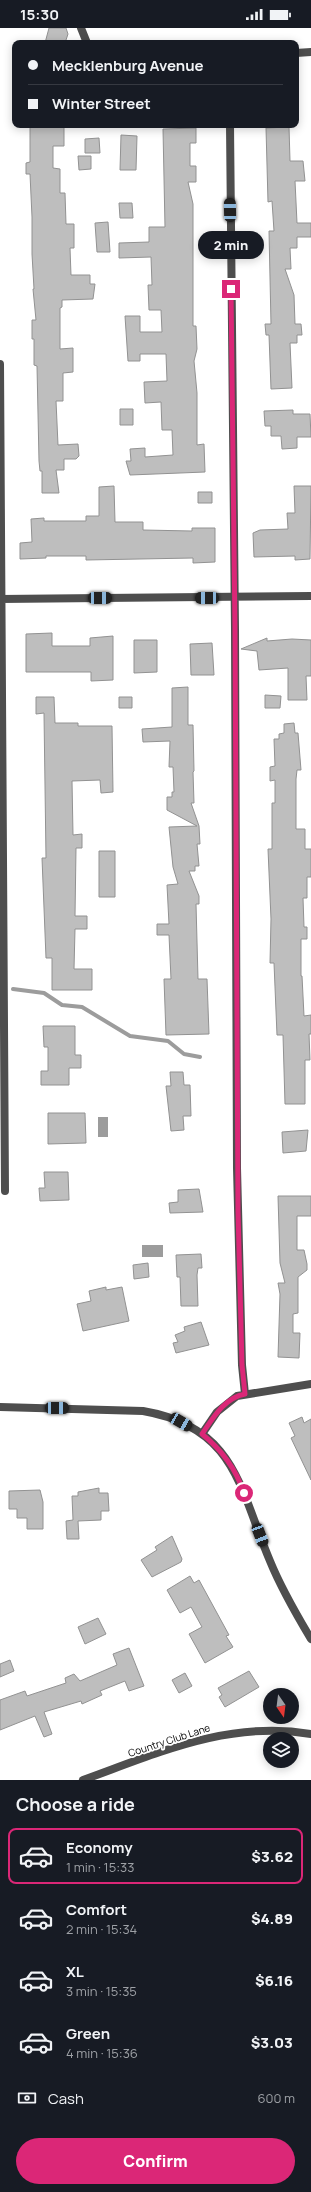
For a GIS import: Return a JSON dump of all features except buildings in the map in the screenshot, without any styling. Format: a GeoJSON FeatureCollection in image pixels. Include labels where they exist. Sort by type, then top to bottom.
{"type":"FeatureCollection","features":[{"type":"Feature","properties":{"kind":"street"},"geometry":{"type":"LineString","coordinates":[[81,28],[86,40]]}},
{"type":"Feature","properties":{"kind":"street"},"geometry":{"type":"LineString","coordinates":[[299,52],[311,52]]}},
{"type":"Feature","properties":{"kind":"street"},"geometry":{"type":"LineString","coordinates":[[230,128],[238,1223],[242,1365],[245,1394]]}},
{"type":"Feature","properties":{"kind":"street"},"geometry":{"type":"LineString","coordinates":[[0,364],[5,1192]]}},
{"type":"Feature","properties":{"kind":"street"},"geometry":{"type":"LineString","coordinates":[[1,599],[311,596]]}},
{"type":"Feature","properties":{"kind":"street"},"geometry":{"type":"LineString","coordinates":[[202,1434],[217,1412],[232,1398],[245,1394],[311,1384]]}},
{"type":"Feature","properties":{"kind":"street"},"geometry":{"type":"LineString","coordinates":[[0,1407],[143,1411],[170,1417],[202,1434],[214,1443],[228,1460],[239,1480],[270,1563],[311,1639]]}},
{"type":"Feature","properties":{"kind":"street","name":"Country Club Lane"},"geometry":{"type":"LineString","coordinates":[[83,1780],[189,1742],[220,1734],[252,1730],[281,1730],[311,1734]]}},
{"type":"Feature","properties":{"kind":"shaded area"},"geometry":{"type":"Polygon","coordinates":[[[98,1117],[108,1117],[108,1137],[98,1137],[98,1117]]]}},
{"type":"Feature","properties":{"kind":"shaded area"},"geometry":{"type":"Polygon","coordinates":[[[142,1245],[163,1245],[163,1257],[142,1257],[142,1245]]]}},
{"type":"Feature","properties":{"kind":"waterway"},"geometry":{"type":"LineString","coordinates":[[13,989],[44,993],[62,1005],[82,1007],[130,1036],[168,1041],[184,1054],[200,1057]]}},
{"type":"Feature","properties":{"kind":"route"},"geometry":{"type":"LineString","coordinates":[[231,289],[233,564],[235,629],[238,1251],[242,1365],[245,1394],[232,1398],[217,1412],[202,1434],[214,1443],[228,1460],[244,1493]]}}]}
